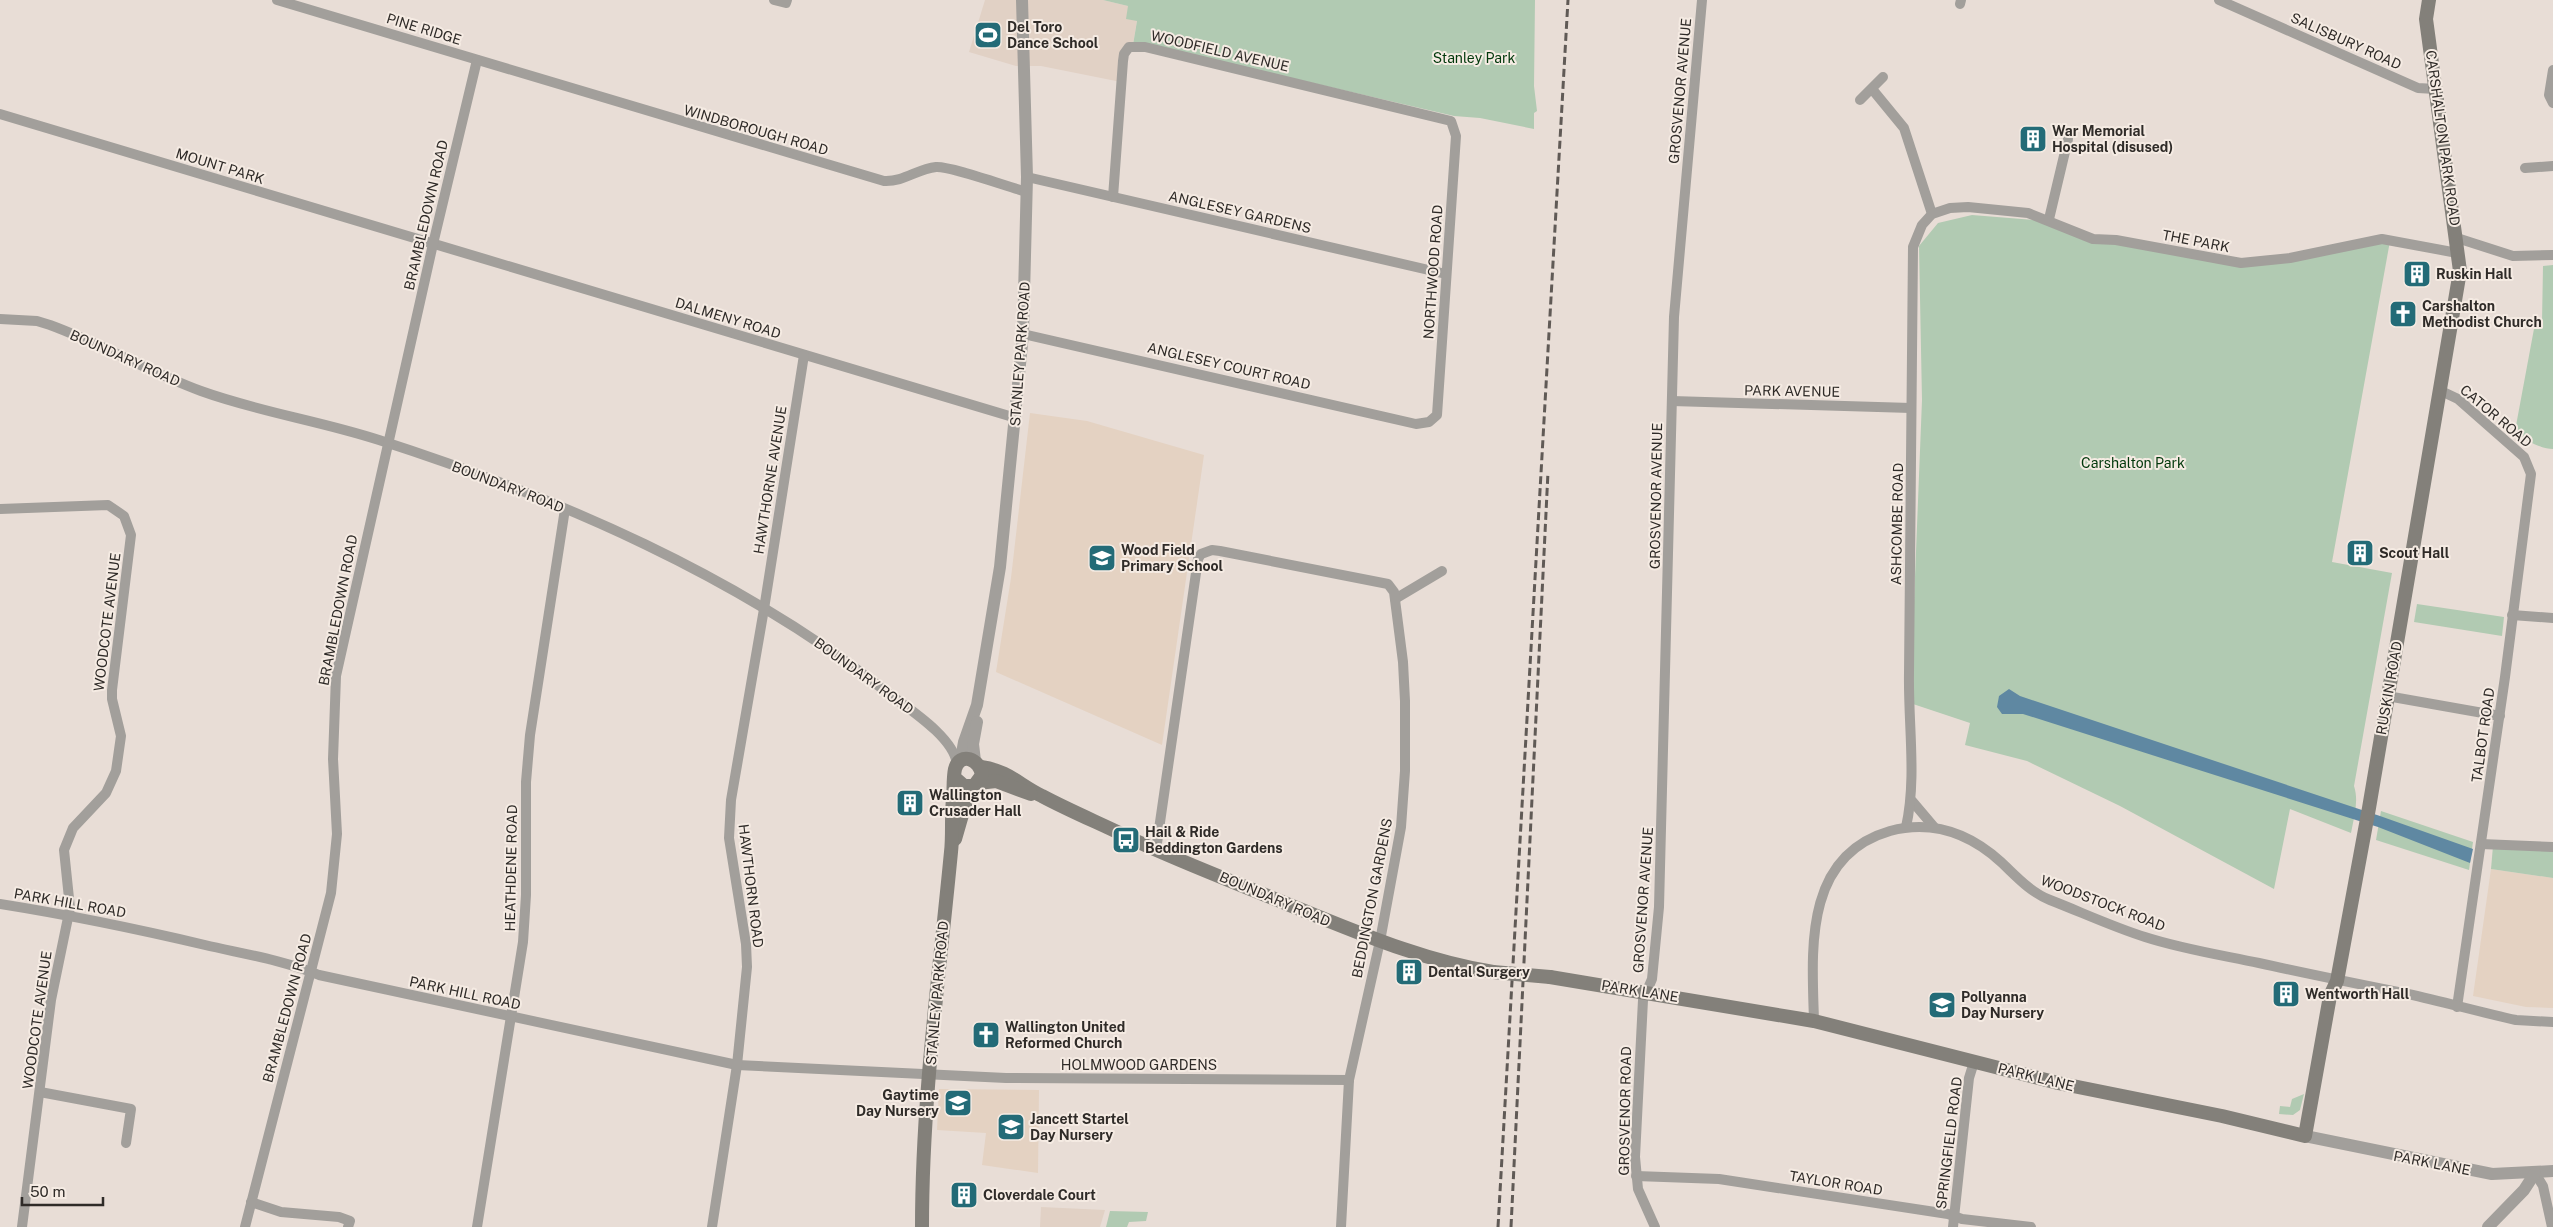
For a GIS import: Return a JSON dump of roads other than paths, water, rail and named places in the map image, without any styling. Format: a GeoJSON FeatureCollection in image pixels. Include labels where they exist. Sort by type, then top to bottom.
{"type":"FeatureCollection","features":[{"type":"Feature","properties":{"kind":"main road","name":"CARSHALTON PARK ROAD"},"geometry":{"type":"LineString","coordinates":[[2429,0],[2426,19],[2458,244]]}},
{"type":"Feature","properties":{"kind":"main road","name":"RUSKIN ROAD"},"geometry":{"type":"LineString","coordinates":[[2305,1136],[2330,996],[2337,981],[2460,271],[2458,244]]}},
{"type":"Feature","properties":{"kind":"main road","name":"BOUNDARY ROAD"},"geometry":{"type":"LineString","coordinates":[[966,767],[992,769],[1019,780],[1040,795],[1156,850],[1380,941],[1454,965],[1493,972],[1519,974]]}},
{"type":"Feature","properties":{"kind":"main road","name":"STANLEY PARK ROAD"},"geometry":{"type":"LineString","coordinates":[[922,1227],[922,1174],[940,944],[951,850],[951,819],[966,767],[982,776],[974,785],[951,850]]}},
{"type":"Feature","properties":{"kind":"main road"},"geometry":{"type":"LineString","coordinates":[[966,767],[964,786],[974,785]]}},
{"type":"Feature","properties":{"kind":"main road","name":"BOUNDARY ROAD"},"geometry":{"type":"LineString","coordinates":[[974,785],[996,781],[1019,791],[1040,795]]}},
{"type":"Feature","properties":{"kind":"main road","name":"PARK LANE"},"geometry":{"type":"LineString","coordinates":[[1519,974],[1550,977],[1814,1021],[2058,1083],[2255,1122],[2305,1136]]}},
{"type":"Feature","properties":{"kind":"street","name":"PINE RIDGE"},"geometry":{"type":"LineString","coordinates":[[277,0],[477,60]]}},
{"type":"Feature","properties":{"kind":"street"},"geometry":{"type":"LineString","coordinates":[[774,0],[786,4],[787,0]]}},
{"type":"Feature","properties":{"kind":"street","name":"STANLEY PARK ROAD"},"geometry":{"type":"LineString","coordinates":[[966,767],[978,718],[977,705],[1000,566],[1023,334],[1027,177],[1022,0]]}},
{"type":"Feature","properties":{"kind":"street","name":"GROSVENOR AVENUE"},"geometry":{"type":"LineString","coordinates":[[1647,993],[1652,979],[1659,906],[1674,317],[1702,0]]}},
{"type":"Feature","properties":{"kind":"street","name":"SALISBURY ROAD"},"geometry":{"type":"LineString","coordinates":[[2219,0],[2418,88],[2435,88]]}},
{"type":"Feature","properties":{"kind":"street","name":"WOODFIELD AVENUE"},"geometry":{"type":"LineString","coordinates":[[1113,196],[1123,61],[1124,54],[1130,47],[1145,47],[1451,121]]}},
{"type":"Feature","properties":{"kind":"street","name":"WINDBOROUGH ROAD"},"geometry":{"type":"LineString","coordinates":[[477,60],[884,181],[901,180],[925,170],[942,167],[1027,192]]}},
{"type":"Feature","properties":{"kind":"street","name":"BRAMBLEDOWN ROAD"},"geometry":{"type":"LineString","coordinates":[[245,1227],[331,893],[336,856],[333,759],[336,676],[433,244],[477,60]]}},
{"type":"Feature","properties":{"kind":"street"},"geometry":{"type":"LineString","coordinates":[[2553,70],[2548,95],[2553,103]]}},
{"type":"Feature","properties":{"kind":"street"},"geometry":{"type":"LineString","coordinates":[[1860,100],[1883,77]]}},
{"type":"Feature","properties":{"kind":"street"},"geometry":{"type":"LineString","coordinates":[[1872,88],[1904,128],[1932,214]]}},
{"type":"Feature","properties":{"kind":"street","name":"MOUNT PARK"},"geometry":{"type":"LineString","coordinates":[[0,114],[433,244]]}},
{"type":"Feature","properties":{"kind":"street","name":"NORTHWOOD ROAD"},"geometry":{"type":"LineString","coordinates":[[1430,422],[1438,410],[1456,136],[1456,128],[1451,121]]}},
{"type":"Feature","properties":{"kind":"street"},"geometry":{"type":"LineString","coordinates":[[2049,219],[2068,139]]}},
{"type":"Feature","properties":{"kind":"street"},"geometry":{"type":"LineString","coordinates":[[2525,168],[2553,166]]}},
{"type":"Feature","properties":{"kind":"street","name":"ANGLESEY GARDENS"},"geometry":{"type":"LineString","coordinates":[[1027,177],[1446,274]]}},
{"type":"Feature","properties":{"kind":"street","name":"THE PARK"},"geometry":{"type":"LineString","coordinates":[[1932,214],[1950,208],[2008,209],[2049,219],[2081,236],[2094,239],[2116,240],[2241,263],[2290,258],[2382,239],[2452,252],[2458,244]]}},
{"type":"Feature","properties":{"kind":"street","name":"ASHCOMBE ROAD"},"geometry":{"type":"LineString","coordinates":[[1906,828],[1912,802],[1908,709],[1913,247],[1922,226],[1932,214]]}},
{"type":"Feature","properties":{"kind":"street","name":"DALMENY ROAD"},"geometry":{"type":"LineString","coordinates":[[433,244],[1016,418]]}},
{"type":"Feature","properties":{"kind":"street","name":"CARSHALTON PARK ROAD"},"geometry":{"type":"LineString","coordinates":[[2458,244],[2513,256],[2553,255]]}},
{"type":"Feature","properties":{"kind":"street","name":"BOUNDARY ROAD"},"geometry":{"type":"LineString","coordinates":[[0,319],[30,320],[50,325],[203,392],[388,443],[565,509],[722,584],[853,666],[941,736],[966,767]]}},
{"type":"Feature","properties":{"kind":"street","name":"ANGLESEY COURT ROAD"},"geometry":{"type":"LineString","coordinates":[[1023,334],[1416,424],[1430,422]]}},
{"type":"Feature","properties":{"kind":"street","name":"HAWTHORNE AVENUE"},"geometry":{"type":"LineString","coordinates":[[764,609],[804,355]]}},
{"type":"Feature","properties":{"kind":"street","name":"CATOR ROAD"},"geometry":{"type":"LineString","coordinates":[[2439,390],[2458,400],[2524,457],[2530,467]]}},
{"type":"Feature","properties":{"kind":"street","name":"PARK AVENUE"},"geometry":{"type":"LineString","coordinates":[[1672,401],[1911,408]]}},
{"type":"Feature","properties":{"kind":"street","name":"TALBOT ROAD"},"geometry":{"type":"LineString","coordinates":[[2457,1007],[2500,716],[2530,467]]}},
{"type":"Feature","properties":{"kind":"street","name":"WOODCOTE AVENUE"},"geometry":{"type":"LineString","coordinates":[[0,510],[108,505],[124,516],[130,530],[112,690],[112,699],[121,736],[119,761],[109,789],[78,821],[66,842],[63,857],[70,908],[51,1000],[22,1227]]}},
{"type":"Feature","properties":{"kind":"street","name":"HEATHDENE ROAD"},"geometry":{"type":"LineString","coordinates":[[477,1227],[519,975],[524,927],[526,782],[530,735],[565,509]]}},
{"type":"Feature","properties":{"kind":"street"},"geometry":{"type":"LineString","coordinates":[[1156,850],[1198,559],[1201,554],[1220,551],[1382,582],[1392,588],[1395,599],[1442,571]]}},
{"type":"Feature","properties":{"kind":"street","name":"BEDDINGTON GARDENS"},"geometry":{"type":"LineString","coordinates":[[1342,1227],[1349,1080],[1380,941],[1398,848],[1405,779],[1403,662],[1395,599]]}},
{"type":"Feature","properties":{"kind":"street","name":"HAWTHORN ROAD"},"geometry":{"type":"LineString","coordinates":[[712,1227],[737,1065],[747,968],[746,944],[730,846],[728,819],[764,609]]}},
{"type":"Feature","properties":{"kind":"street"},"geometry":{"type":"LineString","coordinates":[[2512,615],[2553,618]]}},
{"type":"Feature","properties":{"kind":"street"},"geometry":{"type":"LineString","coordinates":[[2387,696],[2500,716]]}},
{"type":"Feature","properties":{"kind":"street"},"geometry":{"type":"LineString","coordinates":[[1912,802],[1934,827]]}},
{"type":"Feature","properties":{"kind":"street","name":"WOODSTOCK ROAD"},"geometry":{"type":"LineString","coordinates":[[1814,1021],[1813,944],[1818,908],[1827,883],[1844,860],[1864,843],[1887,832],[1906,828],[1934,827],[1960,835],[1979,845],[2040,896],[2146,938],[2516,1020],[2553,1022]]}},
{"type":"Feature","properties":{"kind":"street"},"geometry":{"type":"LineString","coordinates":[[2481,844],[2553,847]]}},
{"type":"Feature","properties":{"kind":"street","name":"PARK HILL ROAD"},"geometry":{"type":"LineString","coordinates":[[0,904],[68,914],[257,957],[310,972],[737,1065],[929,1076]]}},
{"type":"Feature","properties":{"kind":"street","name":"GROSVENOR ROAD"},"geometry":{"type":"LineString","coordinates":[[1647,993],[1643,1000],[1639,1048],[1636,1176],[1640,1197],[1655,1227]]}},
{"type":"Feature","properties":{"kind":"street","name":"SPRINGFIELD ROAD"},"geometry":{"type":"LineString","coordinates":[[1954,1222],[1969,1078],[1974,1062]]}},
{"type":"Feature","properties":{"kind":"street","name":"HOLMWOOD GARDENS"},"geometry":{"type":"LineString","coordinates":[[929,1076],[1030,1079],[1349,1080]]}},
{"type":"Feature","properties":{"kind":"street"},"geometry":{"type":"LineString","coordinates":[[40,1092],[131,1109],[126,1143]]}},
{"type":"Feature","properties":{"kind":"street","name":"PARK LANE"},"geometry":{"type":"LineString","coordinates":[[2305,1136],[2480,1172],[2502,1175],[2553,1171]]}},
{"type":"Feature","properties":{"kind":"street"},"geometry":{"type":"LineString","coordinates":[[2488,1227],[2524,1190],[2535,1173],[2543,1186],[2552,1227]]}},
{"type":"Feature","properties":{"kind":"street","name":"TAYLOR ROAD"},"geometry":{"type":"LineString","coordinates":[[1636,1176],[1741,1182],[1948,1214],[1954,1222],[2031,1227]]}},
{"type":"Feature","properties":{"kind":"street"},"geometry":{"type":"LineString","coordinates":[[251,1202],[281,1212],[339,1217],[350,1222],[348,1227]]}},
{"type":"Feature","properties":{"kind":"water"},"geometry":{"type":"Polygon","coordinates":[[[2009,689],[2020,696],[2380,816],[2473,849],[2470,863],[2378,827],[2023,714],[2002,714],[1997,707],[1999,696],[2009,689]]]}},
{"type":"Feature","properties":{"kind":"railway"},"geometry":{"type":"LineString","coordinates":[[1498,1227],[1568,0]]}},
{"type":"Feature","properties":{"kind":"railway"},"geometry":{"type":"LineString","coordinates":[[1511,1227],[1548,472]]}},
{"type":"Feature","properties":{"kind":"place","name":"Del Toro Dance School"},"geometry":{"type":"Point","coordinates":[988,35]}},
{"type":"Feature","properties":{"kind":"place","name":"War Memorial Hospital (disused)"},"geometry":{"type":"Point","coordinates":[2033,139]}},
{"type":"Feature","properties":{"kind":"place","name":"Ruskin Hall"},"geometry":{"type":"Point","coordinates":[2417,274]}},
{"type":"Feature","properties":{"kind":"place","name":"Carshalton Methodist Church"},"geometry":{"type":"Point","coordinates":[2403,314]}},
{"type":"Feature","properties":{"kind":"place","name":"Scout Hall"},"geometry":{"type":"Point","coordinates":[2360,553]}},
{"type":"Feature","properties":{"kind":"place","name":"Wood Field Primary School"},"geometry":{"type":"Point","coordinates":[1102,558]}},
{"type":"Feature","properties":{"kind":"place","name":"Wallington Crusader Hall"},"geometry":{"type":"Point","coordinates":[910,803]}},
{"type":"Feature","properties":{"kind":"place","name":"Hail & Ride Beddington Gardens"},"geometry":{"type":"Point","coordinates":[1126,840]}},
{"type":"Feature","properties":{"kind":"place","name":"Dental Surgery"},"geometry":{"type":"Point","coordinates":[1409,972]}},
{"type":"Feature","properties":{"kind":"place","name":"Wentworth Hall"},"geometry":{"type":"Point","coordinates":[2286,994]}},
{"type":"Feature","properties":{"kind":"place","name":"Pollyanna Day Nursery"},"geometry":{"type":"Point","coordinates":[1942,1005]}},
{"type":"Feature","properties":{"kind":"place","name":"Wallington United Reformed Church"},"geometry":{"type":"Point","coordinates":[986,1035]}},
{"type":"Feature","properties":{"kind":"place","name":"Gaytime Day Nursery"},"geometry":{"type":"Point","coordinates":[958,1103]}},
{"type":"Feature","properties":{"kind":"place","name":"Jancett Startel Day Nursery"},"geometry":{"type":"Point","coordinates":[1011,1127]}},
{"type":"Feature","properties":{"kind":"place","name":"Cloverdale Court"},"geometry":{"type":"Point","coordinates":[964,1195]}},
{"type":"Feature","properties":{"kind":"park label","name":"Stanley Park"},"geometry":{"type":"Point","coordinates":[1474,58]}},
{"type":"Feature","properties":{"kind":"park label","name":"Carshalton Park"},"geometry":{"type":"Point","coordinates":[2133,463]}}]}
